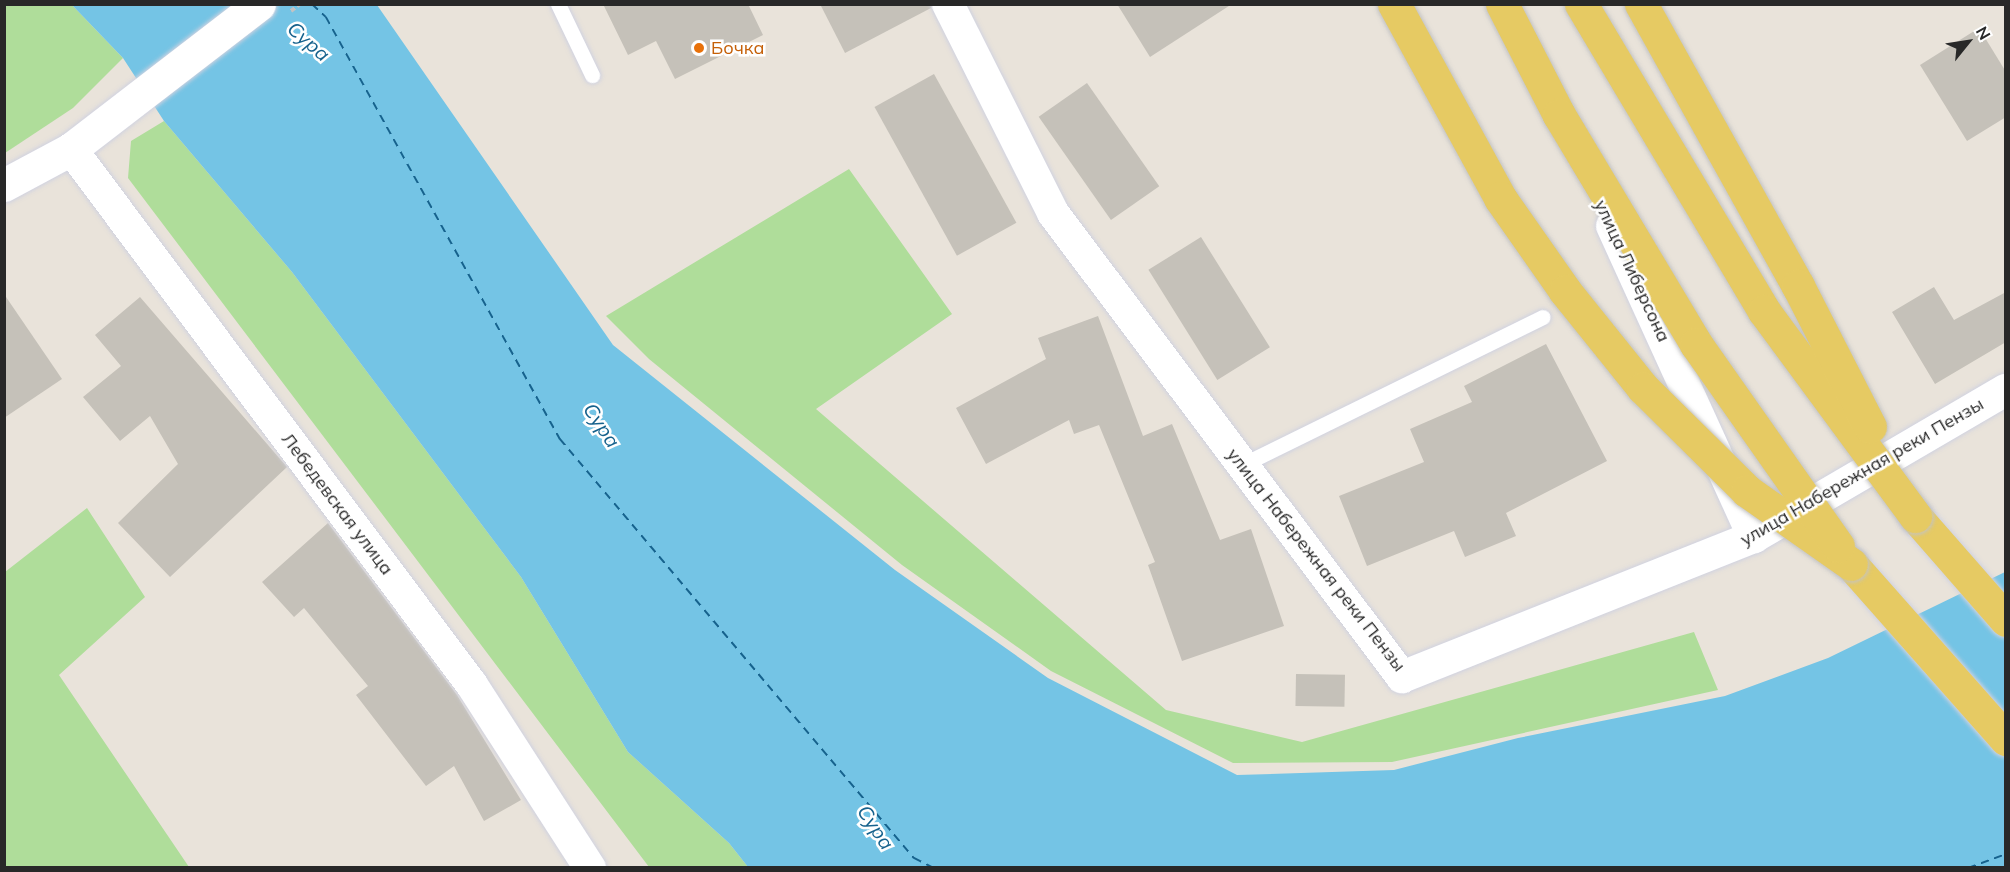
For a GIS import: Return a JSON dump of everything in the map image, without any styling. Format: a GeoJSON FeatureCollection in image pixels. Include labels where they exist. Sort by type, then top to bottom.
{"type":"FeatureCollection","features":[{"type":"Feature","properties":{"kind":"main road"},"geometry":{"type":"LineString","coordinates":[[1394,4],[1500,198],[1565,291],[1643,388],[1747,492],[1851,564]]}},
{"type":"Feature","properties":{"kind":"main road"},"geometry":{"type":"LineString","coordinates":[[1502,4],[1559,115],[1696,344],[1851,564],[2006,739]]}},
{"type":"Feature","properties":{"kind":"main road"},"geometry":{"type":"LineString","coordinates":[[1581,4],[1764,310],[1916,516],[2006,620]]}},
{"type":"Feature","properties":{"kind":"main road"},"geometry":{"type":"LineString","coordinates":[[1641,4],[1798,286],[1916,516]]}},
{"type":"Feature","properties":{"kind":"street"},"geometry":{"type":"LineString","coordinates":[[4,185],[71,149],[259,4]]}},
{"type":"Feature","properties":{"kind":"street","name":"улица Набережная реки Пензы"},"geometry":{"type":"LineString","coordinates":[[948,4],[1053,213],[1402,677],[1754,537],[2006,390]]}},
{"type":"Feature","properties":{"kind":"street","name":"улица Либерсона"},"geometry":{"type":"LineString","coordinates":[[1511,4],[1754,537]]}},
{"type":"Feature","properties":{"kind":"street","name":"Лебедевская улица"},"geometry":{"type":"LineString","coordinates":[[71,149],[472,685],[590,867]]}},
{"type":"Feature","properties":{"kind":"lane"},"geometry":{"type":"LineString","coordinates":[[558,4],[592,75]]}},
{"type":"Feature","properties":{"kind":"lane"},"geometry":{"type":"LineString","coordinates":[[1242,465],[1542,317]]}},
{"type":"Feature","properties":{"kind":"green space"},"geometry":{"type":"Polygon","coordinates":[[[5,5],[72,5],[123,58],[73,108],[5,153],[5,5]]]}},
{"type":"Feature","properties":{"kind":"green space"},"geometry":{"type":"Polygon","coordinates":[[[164,121],[292,272],[521,577],[628,752],[729,843],[748,867],[649,867],[128,178],[131,141],[164,121]]]}},
{"type":"Feature","properties":{"kind":"green space"},"geometry":{"type":"Polygon","coordinates":[[[849,169],[952,314],[816,409],[1166,710],[1302,742],[1694,632],[1718,690],[1392,762],[1233,763],[1051,671],[902,565],[649,359],[606,316],[849,169]]]}},
{"type":"Feature","properties":{"kind":"green space"},"geometry":{"type":"Polygon","coordinates":[[[87,508],[145,597],[59,675],[189,867],[5,867],[5,572],[87,508]]]}},
{"type":"Feature","properties":{"kind":"water","name":"Сура"},"geometry":{"type":"Polygon","coordinates":[[[72,5],[377,5],[613,345],[895,570],[1048,678],[1237,775],[1394,770],[1518,738],[1725,696],[1828,658],[2005,572],[2005,867],[748,867],[729,843],[628,752],[521,577],[292,272],[164,121],[123,58],[72,5]]]}},
{"type":"Feature","properties":{"kind":"building","name":"Бочка"},"geometry":{"type":"Polygon","coordinates":[[[603,4],[748,4],[763,35],[675,79],[656,41],[628,55],[603,4]]]}},
{"type":"Feature","properties":{"kind":"building"},"geometry":{"type":"Polygon","coordinates":[[[820,4],[930,4],[931,8],[845,53],[820,4]]]}},
{"type":"Feature","properties":{"kind":"building"},"geometry":{"type":"Polygon","coordinates":[[[1117,4],[1232,4],[1150,57],[1117,4]]]}},
{"type":"Feature","properties":{"kind":"building"},"geometry":{"type":"Polygon","coordinates":[[[1979,28],[2006,72],[2006,117],[1967,141],[1920,65],[1979,28]]]}},
{"type":"Feature","properties":{"kind":"building"},"geometry":{"type":"Polygon","coordinates":[[[934,74],[1016,223],[957,256],[875,107],[934,74]]]}},
{"type":"Feature","properties":{"kind":"building"},"geometry":{"type":"Polygon","coordinates":[[[1087,83],[1159,186],[1111,220],[1039,117],[1087,83]]]}},
{"type":"Feature","properties":{"kind":"building"},"geometry":{"type":"Polygon","coordinates":[[[1201,237],[1270,347],[1217,380],[1148,270],[1201,237]]]}},
{"type":"Feature","properties":{"kind":"building"},"geometry":{"type":"Polygon","coordinates":[[[1934,287],[1954,320],[2006,292],[2006,342],[1935,384],[1892,312],[1934,287]]]}},
{"type":"Feature","properties":{"kind":"building"},"geometry":{"type":"Polygon","coordinates":[[[4,294],[62,379],[4,418],[4,294]]]}},
{"type":"Feature","properties":{"kind":"building"},"geometry":{"type":"Polygon","coordinates":[[[140,297],[287,467],[170,577],[118,523],[178,464],[150,416],[120,441],[83,397],[121,366],[95,335],[140,297]]]}},
{"type":"Feature","properties":{"kind":"building"},"geometry":{"type":"Polygon","coordinates":[[[1098,316],[1143,436],[1172,424],[1220,540],[1251,529],[1284,626],[1182,661],[1148,565],[1155,562],[1099,425],[1074,434],[1069,420],[986,464],[956,408],[1046,359],[1038,338],[1098,316]]]}},
{"type":"Feature","properties":{"kind":"building"},"geometry":{"type":"Polygon","coordinates":[[[1546,344],[1607,461],[1506,513],[1516,536],[1465,557],[1454,531],[1367,566],[1339,496],[1424,462],[1410,429],[1472,402],[1464,386],[1546,344]]]}},
{"type":"Feature","properties":{"kind":"building"},"geometry":{"type":"Polygon","coordinates":[[[328,523],[457,695],[521,800],[484,821],[454,766],[426,786],[356,695],[368,686],[304,608],[294,617],[262,582],[328,523]]]}},
{"type":"Feature","properties":{"kind":"building"},"geometry":{"type":"Polygon","coordinates":[[[1296,674],[1345,675],[1344,707],[1295,706],[1296,674]]]}},
{"type":"Feature","properties":{"kind":"ferry route"},"geometry":{"type":"LineString","coordinates":[[312,4],[326,17],[560,439],[914,858],[934,868]]}},
{"type":"Feature","properties":{"kind":"ferry route"},"geometry":{"type":"LineString","coordinates":[[1968,868],[2006,854]]}},
{"type":"Feature","properties":{"kind":"place","name":"Бочка"},"geometry":{"type":"Point","coordinates":[699,48]}}]}
